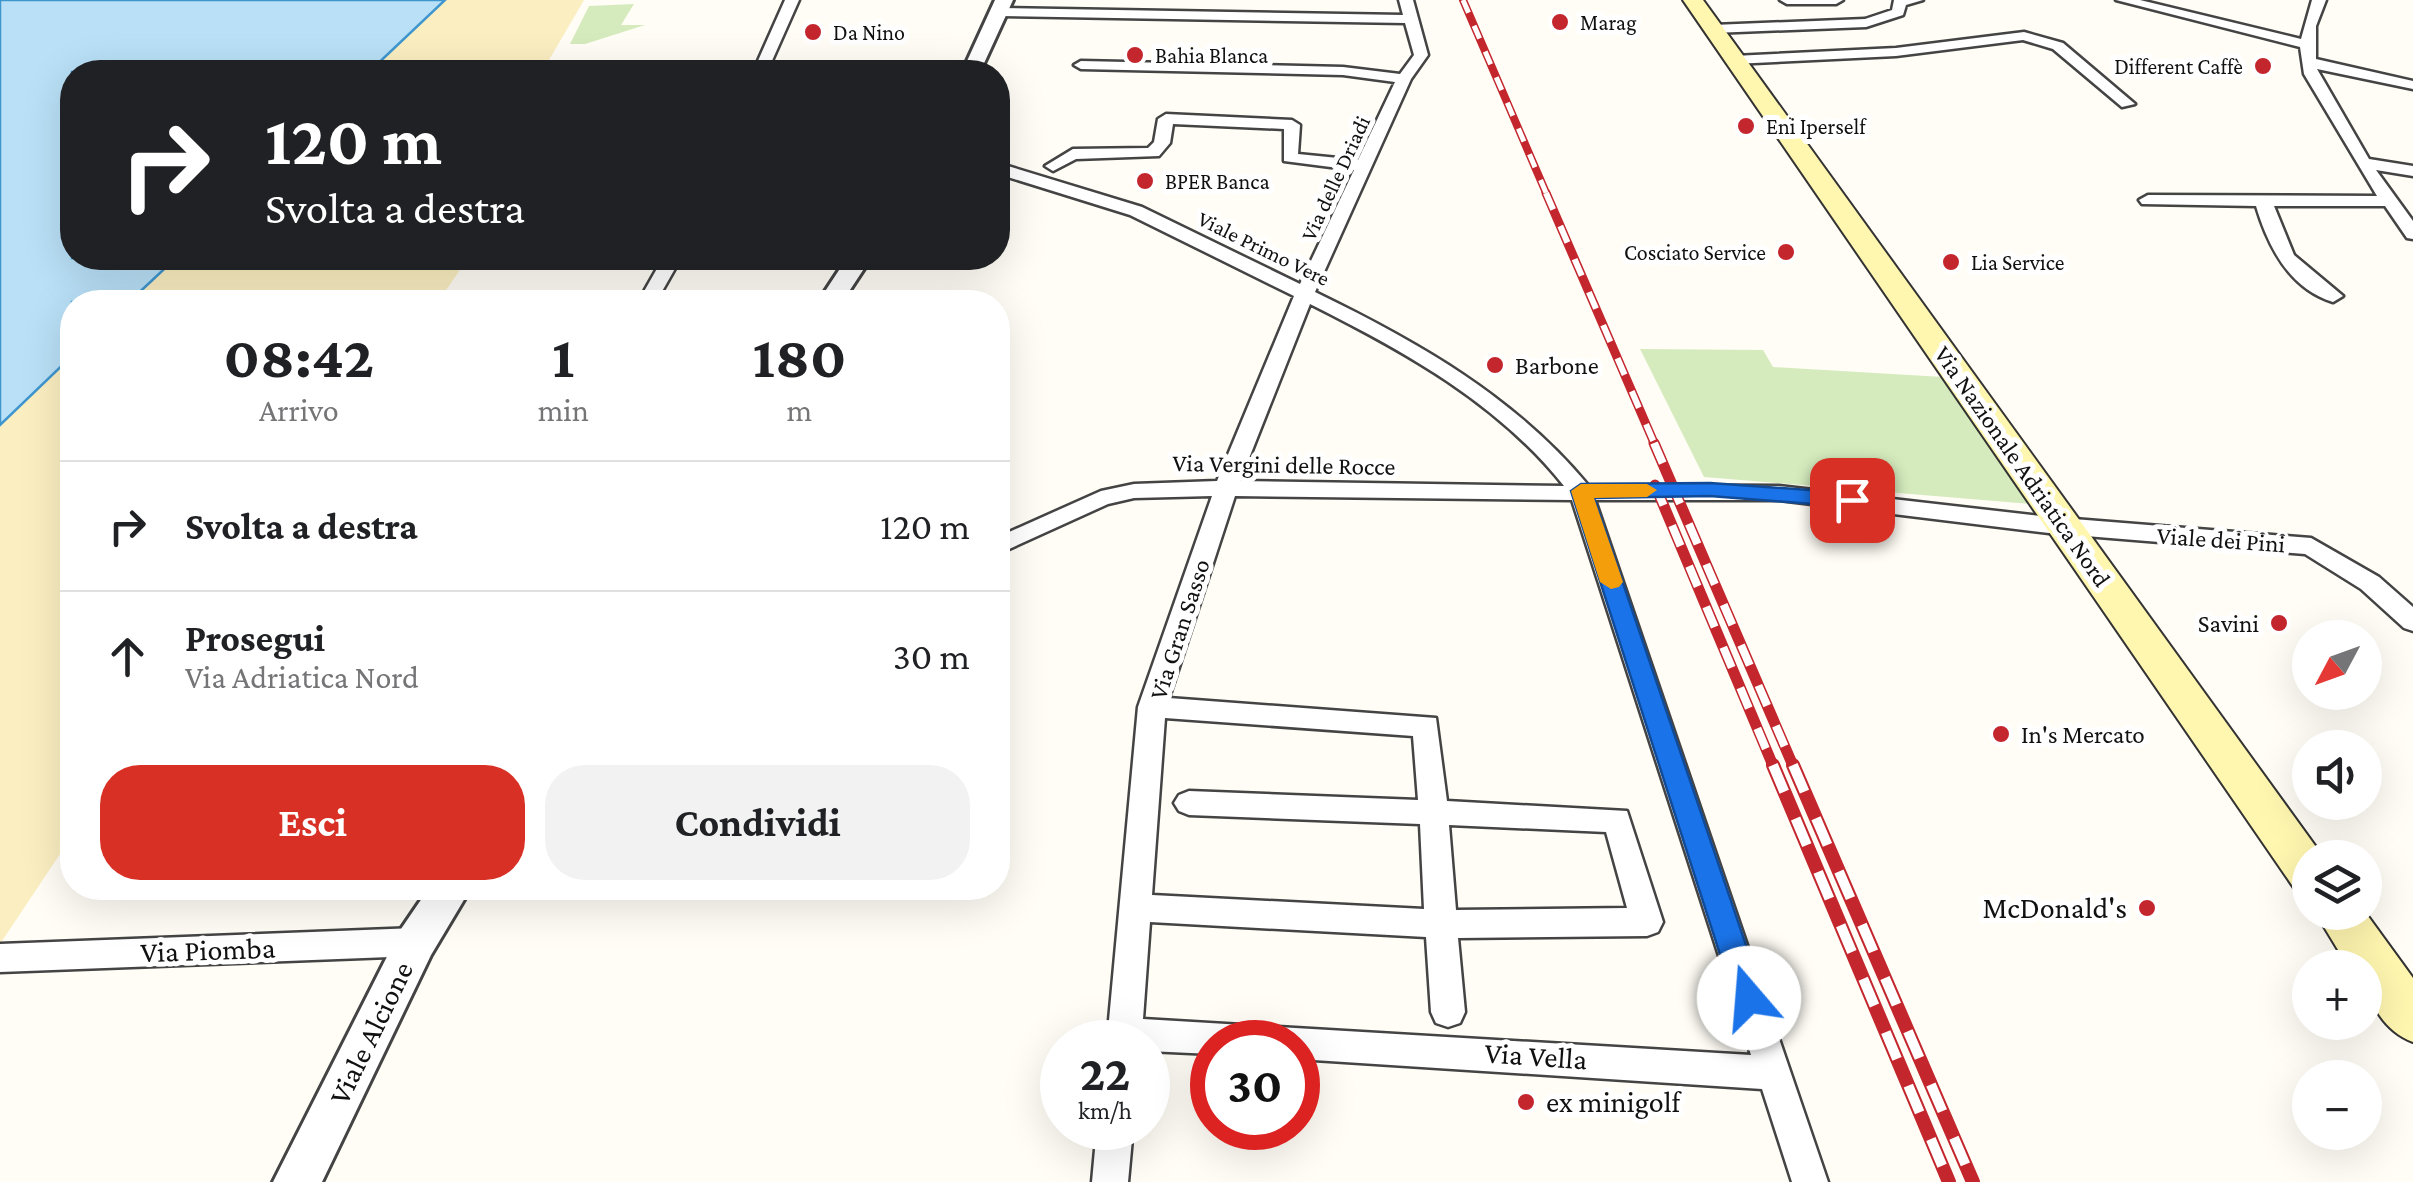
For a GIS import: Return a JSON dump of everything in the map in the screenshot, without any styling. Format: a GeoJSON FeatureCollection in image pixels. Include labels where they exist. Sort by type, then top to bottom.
{"type":"FeatureCollection","features":[{"type":"Feature","properties":{"kind":"main road","name":"Via Nazionale Adriatica Nord"},"geometry":{"type":"LineString","coordinates":[[1693,0],[2292,849]]}},
{"type":"Feature","properties":{"kind":"main road"},"geometry":{"type":"LineString","coordinates":[[2351,930],[2413,1019]]}},
{"type":"Feature","properties":{"kind":"street"},"geometry":{"type":"LineString","coordinates":[[765,60],[792,0]]}},
{"type":"Feature","properties":{"kind":"street"},"geometry":{"type":"LineString","coordinates":[[1290,0],[1292,17]]}},
{"type":"Feature","properties":{"kind":"street","name":"Via delle Driadi"},"geometry":{"type":"LineString","coordinates":[[1305,294],[1404,79],[1421,55],[1406,0]]}},
{"type":"Feature","properties":{"kind":"street"},"geometry":{"type":"LineString","coordinates":[[1788,0],[1836,0]]}},
{"type":"Feature","properties":{"kind":"street"},"geometry":{"type":"LineString","coordinates":[[1713,29],[1866,24],[1898,12],[1900,2],[1916,0]]}},
{"type":"Feature","properties":{"kind":"street"},"geometry":{"type":"LineString","coordinates":[[2123,0],[2413,85]]}},
{"type":"Feature","properties":{"kind":"street"},"geometry":{"type":"LineString","coordinates":[[2319,0],[2311,13],[2308,53],[2363,162],[2413,234]]}},
{"type":"Feature","properties":{"kind":"street"},"geometry":{"type":"LineString","coordinates":[[976,60],[1002,6],[1411,19]]}},
{"type":"Feature","properties":{"kind":"street"},"geometry":{"type":"LineString","coordinates":[[1734,60],[1896,52],[2024,36],[2058,46],[2127,104]]}},
{"type":"Feature","properties":{"kind":"street"},"geometry":{"type":"LineString","coordinates":[[1081,64],[1343,71],[1404,79]]}},
{"type":"Feature","properties":{"kind":"street"},"geometry":{"type":"LineString","coordinates":[[1054,166],[1073,154],[1152,153],[1162,143],[1166,119],[1292,126],[1290,158],[1365,166]]}},
{"type":"Feature","properties":{"kind":"street"},"geometry":{"type":"LineString","coordinates":[[2363,162],[2413,171]]}},
{"type":"Feature","properties":{"kind":"street"},"geometry":{"type":"LineString","coordinates":[[1010,173],[1018,176]]}},
{"type":"Feature","properties":{"kind":"street"},"geometry":{"type":"LineString","coordinates":[[1010,176],[1018,176]]}},
{"type":"Feature","properties":{"kind":"street","name":"Viale Primo Vere"},"geometry":{"type":"LineString","coordinates":[[1018,176],[1121,205],[1305,294],[1476,392],[1541,445],[1581,491]]}},
{"type":"Feature","properties":{"kind":"street"},"geometry":{"type":"LineString","coordinates":[[2148,200],[2389,202]]}},
{"type":"Feature","properties":{"kind":"street"},"geometry":{"type":"LineString","coordinates":[[2264,202],[2277,247],[2289,266],[2334,296]]}},
{"type":"Feature","properties":{"kind":"street","name":"Via Gran Sasso"},"geometry":{"type":"LineString","coordinates":[[1126,1020],[1152,708],[1226,488],[1305,294]]}},
{"type":"Feature","properties":{"kind":"street","name":"Via Vergini delle Rocce"},"geometry":{"type":"LineString","coordinates":[[1010,540],[1101,498],[1134,490],[1508,494],[1710,490]]}},
{"type":"Feature","properties":{"kind":"street","name":"Viale dei Pini"},"geometry":{"type":"LineString","coordinates":[[1710,490],[1888,503],[2064,526],[2311,546],[2370,583],[2413,622]]}},
{"type":"Feature","properties":{"kind":"street"},"geometry":{"type":"LineString","coordinates":[[1581,491],[1810,1182]]}},
{"type":"Feature","properties":{"kind":"street"},"geometry":{"type":"LineString","coordinates":[[1152,708],[1426,726],[1436,816],[1448,1012]]}},
{"type":"Feature","properties":{"kind":"street"},"geometry":{"type":"LineString","coordinates":[[1135,908],[1440,924],[1647,922],[1617,820],[1436,816],[1189,803]]}},
{"type":"Feature","properties":{"kind":"street","name":"Viale Alcione"},"geometry":{"type":"LineString","coordinates":[[297,1182],[416,942],[444,900]]}},
{"type":"Feature","properties":{"kind":"street","name":"Via Piomba"},"geometry":{"type":"LineString","coordinates":[[0,958],[416,942]]}},
{"type":"Feature","properties":{"kind":"street","name":"Via Vella"},"geometry":{"type":"LineString","coordinates":[[1320,1044],[1773,1072]]}},
{"type":"Feature","properties":{"kind":"street"},"geometry":{"type":"LineString","coordinates":[[1110,1182],[1114,1150]]}},
{"type":"Feature","properties":{"kind":"green space"},"geometry":{"type":"Polygon","coordinates":[[[634,4],[621,25],[645,25],[585,44],[570,44],[589,6],[634,4]]]}},
{"type":"Feature","properties":{"kind":"green space"},"geometry":{"type":"Polygon","coordinates":[[[1640,349],[1763,350],[1773,367],[1943,377],[2031,504],[1704,477],[1640,349]]]}},
{"type":"Feature","properties":{"kind":"sand"},"geometry":{"type":"Polygon","coordinates":[[[445,0],[584,0],[549,60],[382,60],[445,0]]]}},
{"type":"Feature","properties":{"kind":"sand"},"geometry":{"type":"Polygon","coordinates":[[[163,270],[460,270],[446,290],[142,290],[163,270]]]}},
{"type":"Feature","properties":{"kind":"sand"},"geometry":{"type":"Polygon","coordinates":[[[60,368],[60,854],[0,944],[0,425],[60,368]]]}},
{"type":"Feature","properties":{"kind":"water"},"geometry":{"type":"Polygon","coordinates":[[[0,0],[445,0],[382,60],[60,60],[60,270],[163,270],[142,290],[60,290],[60,368],[0,425],[0,0]]]}},
{"type":"Feature","properties":{"kind":"railway"},"geometry":{"type":"LineString","coordinates":[[1463,0],[1547,195]]}},
{"type":"Feature","properties":{"kind":"railway"},"geometry":{"type":"LineString","coordinates":[[1546,193],[1655,445]]}},
{"type":"Feature","properties":{"kind":"railway"},"geometry":{"type":"LineString","coordinates":[[1654,443],[1794,768]]}},
{"type":"Feature","properties":{"kind":"railway"},"geometry":{"type":"LineString","coordinates":[[1655,485],[1774,768]]}},
{"type":"Feature","properties":{"kind":"railway"},"geometry":{"type":"LineString","coordinates":[[1773,765],[1949,1182]]}},
{"type":"Feature","properties":{"kind":"railway"},"geometry":{"type":"LineString","coordinates":[[1793,765],[1973,1182]]}},
{"type":"Feature","properties":{"kind":"slow traffic"},"geometry":{"type":"LineString","coordinates":[[1611,582],[1581,491],[1647,490]]}},
{"type":"Feature","properties":{"kind":"place","name":"Marag"},"geometry":{"type":"Point","coordinates":[1560,22]}},
{"type":"Feature","properties":{"kind":"place","name":"Da Nino"},"geometry":{"type":"Point","coordinates":[813,32]}},
{"type":"Feature","properties":{"kind":"place","name":"Bahia Blanca"},"geometry":{"type":"Point","coordinates":[1135,55]}},
{"type":"Feature","properties":{"kind":"place","name":"Different Caffè"},"geometry":{"type":"Point","coordinates":[2263,66]}},
{"type":"Feature","properties":{"kind":"place","name":"Eni Iperself"},"geometry":{"type":"Point","coordinates":[1746,126]}},
{"type":"Feature","properties":{"kind":"place","name":"BPER Banca"},"geometry":{"type":"Point","coordinates":[1145,181]}},
{"type":"Feature","properties":{"kind":"place","name":"Cosciato Service"},"geometry":{"type":"Point","coordinates":[1786,252]}},
{"type":"Feature","properties":{"kind":"place","name":"Lia Service"},"geometry":{"type":"Point","coordinates":[1951,262]}},
{"type":"Feature","properties":{"kind":"place","name":"Barbone"},"geometry":{"type":"Point","coordinates":[1495,365]}},
{"type":"Feature","properties":{"kind":"place","name":"Savini"},"geometry":{"type":"Point","coordinates":[2279,623]}},
{"type":"Feature","properties":{"kind":"place","name":"In's Mercato"},"geometry":{"type":"Point","coordinates":[2001,734]}},
{"type":"Feature","properties":{"kind":"place","name":"McDonald's"},"geometry":{"type":"Point","coordinates":[2147,908]}},
{"type":"Feature","properties":{"kind":"place","name":"ex minigolf"},"geometry":{"type":"Point","coordinates":[1526,1102]}},
{"type":"Feature","properties":{"kind":"route"},"geometry":{"type":"LineString","coordinates":[[1749,998],[1581,491],[1710,490],[1852,500]]}}]}
